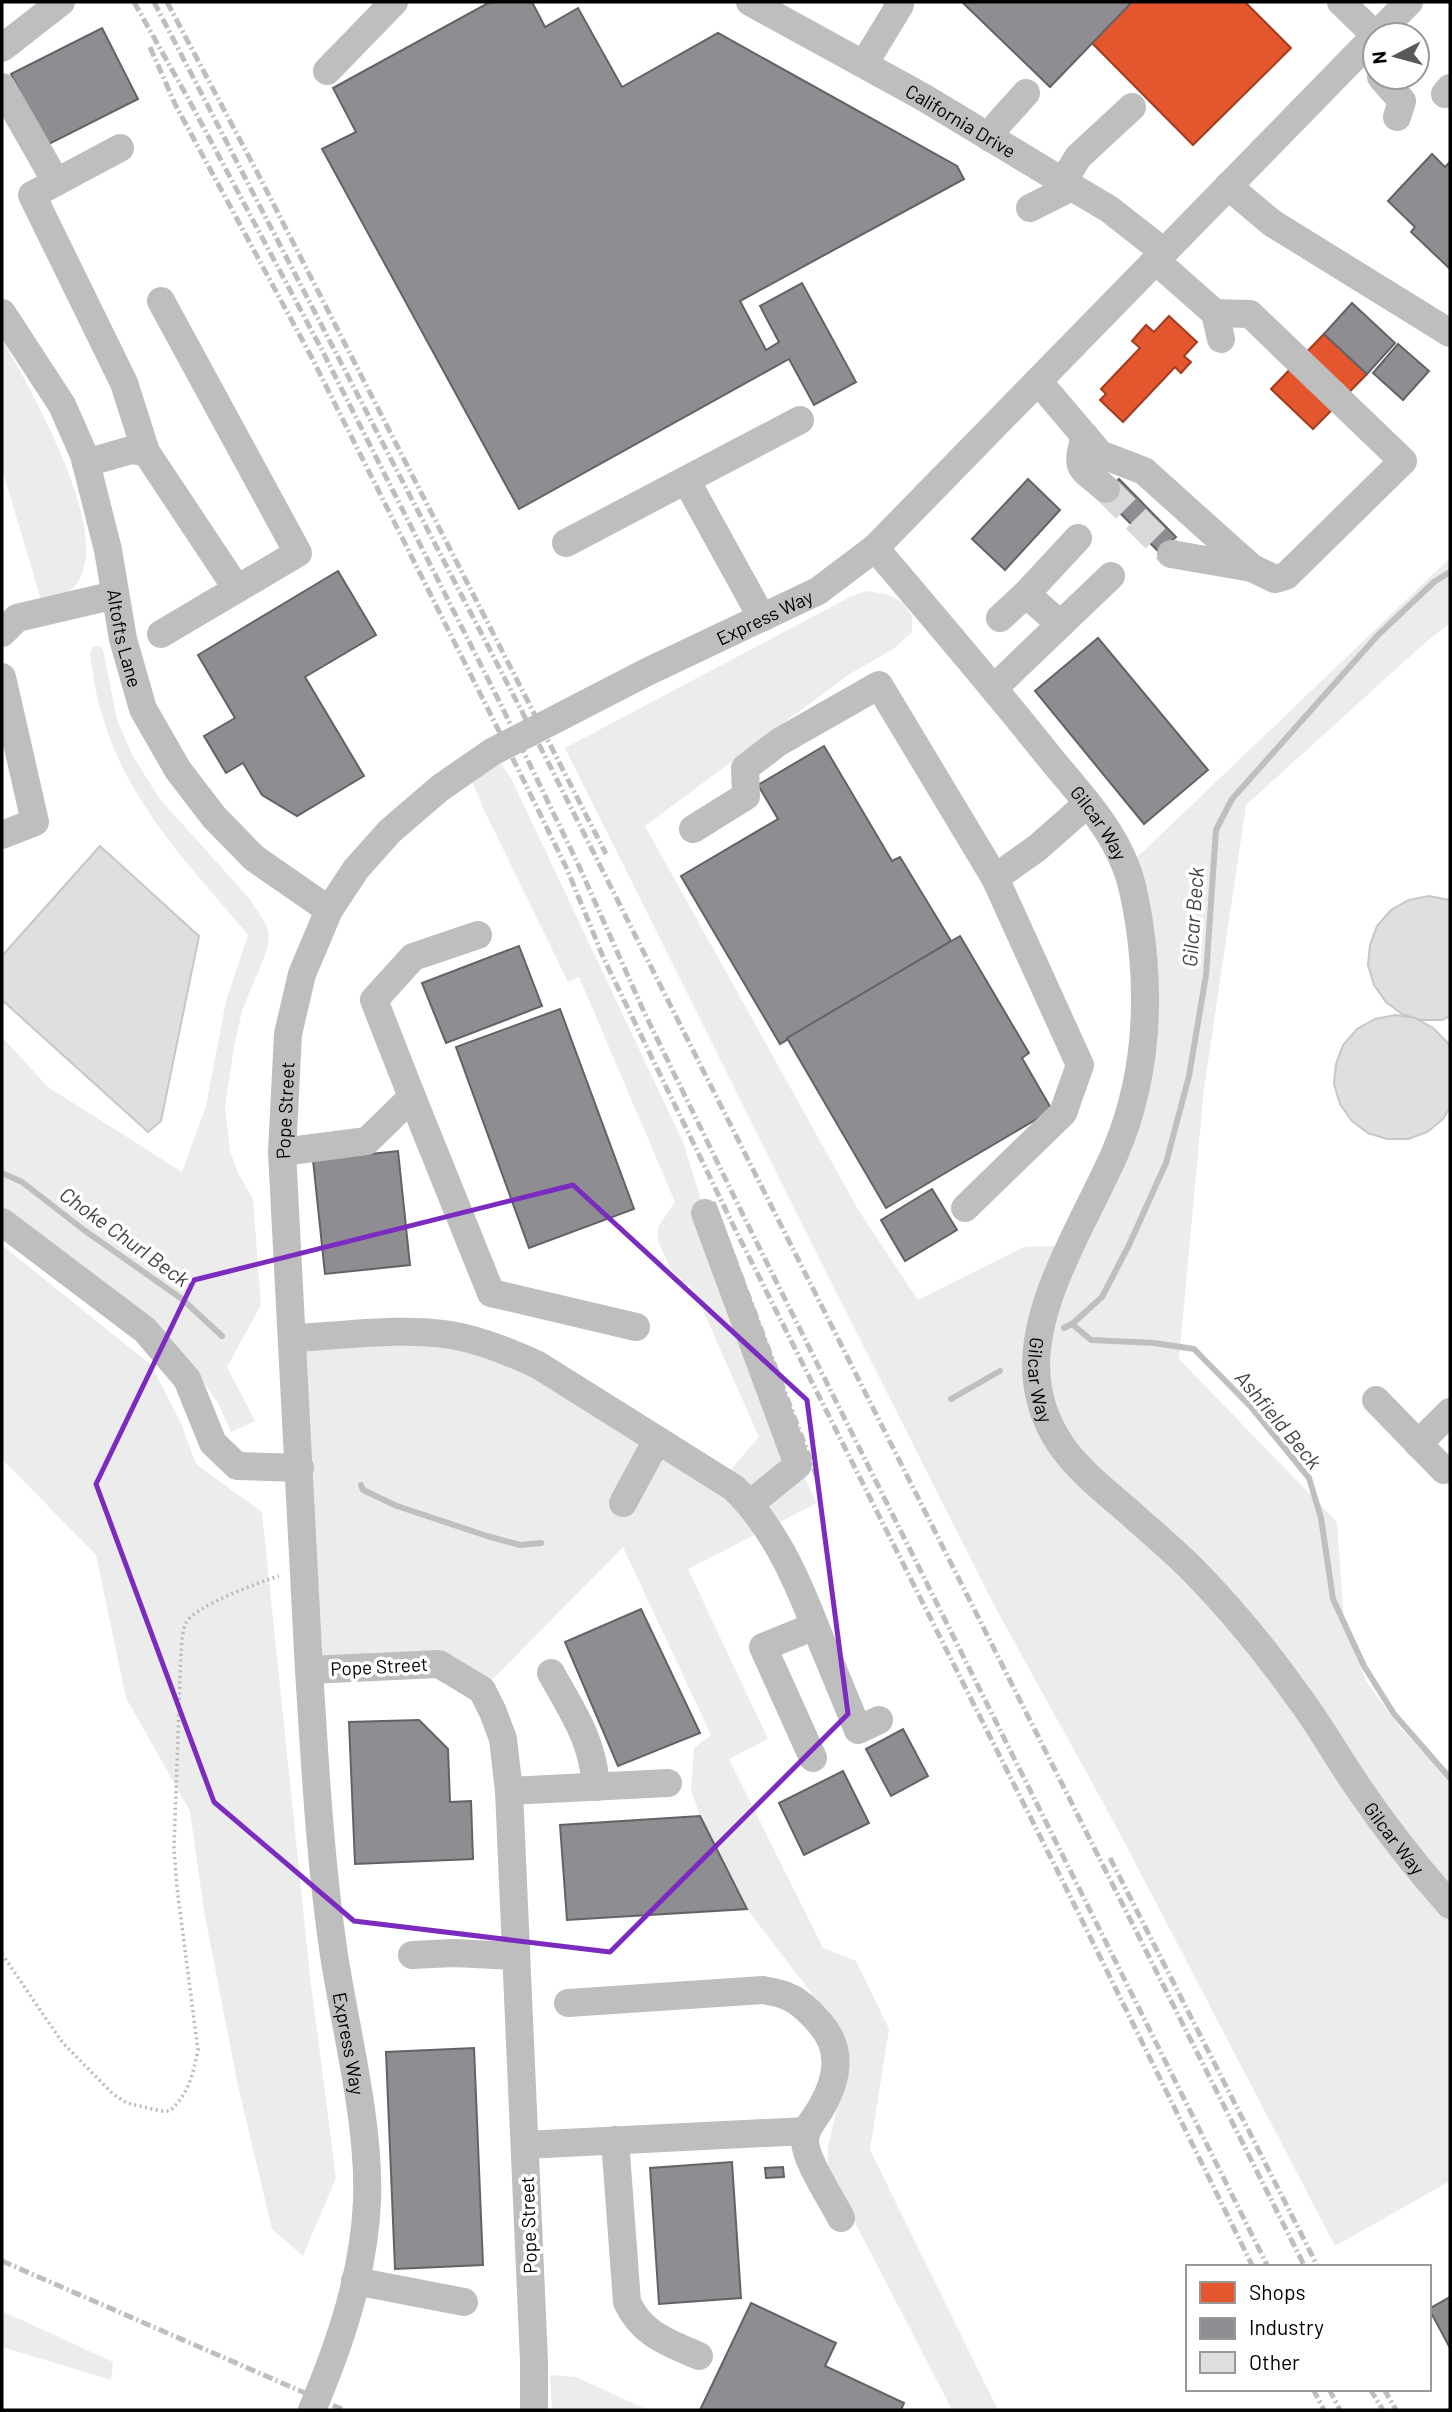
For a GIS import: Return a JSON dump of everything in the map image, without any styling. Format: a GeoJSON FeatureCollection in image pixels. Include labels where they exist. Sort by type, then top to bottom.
{"type":"FeatureCollection","features":[{"type":"Feature","properties":{"kind":"street"},"geometry":{"type":"LineString","coordinates":[[2,48],[61,2]]}},
{"type":"Feature","properties":{"kind":"street"},"geometry":{"type":"LineString","coordinates":[[327,71],[394,2]]}},
{"type":"Feature","properties":{"kind":"street","name":"California Drive"},"geometry":{"type":"LineString","coordinates":[[750,2],[864,64],[1109,209],[1160,256],[1218,326],[1250,314],[1403,461],[1286,576],[1275,579],[1252,568]]}},
{"type":"Feature","properties":{"kind":"street"},"geometry":{"type":"LineString","coordinates":[[864,64],[900,5],[897,2]]}},
{"type":"Feature","properties":{"kind":"street"},"geometry":{"type":"LineString","coordinates":[[1341,2],[1361,30]]}},
{"type":"Feature","properties":{"kind":"street"},"geometry":{"type":"LineString","coordinates":[[1393,21],[1409,2]]}},
{"type":"Feature","properties":{"kind":"street"},"geometry":{"type":"LineString","coordinates":[[1160,256],[1361,57]]}},
{"type":"Feature","properties":{"kind":"street"},"geometry":{"type":"LineString","coordinates":[[2,87],[56,182]]}},
{"type":"Feature","properties":{"kind":"street"},"geometry":{"type":"LineString","coordinates":[[1393,91],[1402,101],[1397,117]]}},
{"type":"Feature","properties":{"kind":"street"},"geometry":{"type":"LineString","coordinates":[[990,138],[999,123],[1026,93]]}},
{"type":"Feature","properties":{"kind":"street"},"geometry":{"type":"LineString","coordinates":[[1030,208],[1068,184],[1078,157],[1132,107]]}},
{"type":"Feature","properties":{"kind":"street"},"geometry":{"type":"LineString","coordinates":[[120,148],[32,195],[124,383],[146,452],[237,589]]}},
{"type":"Feature","properties":{"kind":"street"},"geometry":{"type":"LineString","coordinates":[[1228,186],[1272,223],[1450,333]]}},
{"type":"Feature","properties":{"kind":"street","name":"Express Way"},"geometry":{"type":"LineString","coordinates":[[329,911],[356,869],[390,831],[440,788],[492,752],[647,672],[818,591],[875,548],[1160,256]]}},
{"type":"Feature","properties":{"kind":"street"},"geometry":{"type":"LineString","coordinates":[[160,634],[298,553],[161,301]]}},
{"type":"Feature","properties":{"kind":"street","name":"Altofts Lane"},"geometry":{"type":"LineString","coordinates":[[2,313],[62,405],[86,463],[108,550],[123,639],[143,709],[178,770],[214,817],[254,858],[329,911]]}},
{"type":"Feature","properties":{"kind":"street"},"geometry":{"type":"LineString","coordinates":[[1038,382],[1100,454],[1144,471],[1252,568]]}},
{"type":"Feature","properties":{"kind":"street"},"geometry":{"type":"LineString","coordinates":[[566,543],[800,420]]}},
{"type":"Feature","properties":{"kind":"street"},"geometry":{"type":"LineString","coordinates":[[1085,436],[1079,459],[1080,466],[1106,489]]}},
{"type":"Feature","properties":{"kind":"street"},"geometry":{"type":"LineString","coordinates":[[86,463],[131,450],[146,452]]}},
{"type":"Feature","properties":{"kind":"street"},"geometry":{"type":"LineString","coordinates":[[686,480],[762,618]]}},
{"type":"Feature","properties":{"kind":"street"},"geometry":{"type":"LineString","coordinates":[[1000,618],[1078,538]]}},
{"type":"Feature","properties":{"kind":"street","name":"Gilcar Way"},"geometry":{"type":"LineString","coordinates":[[875,548],[1087,804],[1116,844],[1127,867],[1134,895],[1146,986],[1141,1069],[1132,1109],[1097,1195],[1044,1309],[1036,1356],[1037,1381],[1043,1409],[1053,1433],[1074,1463],[1192,1569],[1264,1650],[1298,1695],[1387,1830],[1450,1905]]}},
{"type":"Feature","properties":{"kind":"street"},"geometry":{"type":"LineString","coordinates":[[1171,554],[1252,568]]}},
{"type":"Feature","properties":{"kind":"street"},"geometry":{"type":"LineString","coordinates":[[993,688],[1111,576]]}},
{"type":"Feature","properties":{"kind":"street"},"geometry":{"type":"LineString","coordinates":[[1026,594],[1060,624]]}},
{"type":"Feature","properties":{"kind":"street"},"geometry":{"type":"LineString","coordinates":[[2,634],[17,618],[115,595]]}},
{"type":"Feature","properties":{"kind":"street"},"geometry":{"type":"LineString","coordinates":[[2,677],[34,822],[2,835]]}},
{"type":"Feature","properties":{"kind":"street"},"geometry":{"type":"LineString","coordinates":[[693,829],[746,796],[745,768],[779,741],[879,685],[995,878],[1080,1065],[1063,1113],[965,1208]]}},
{"type":"Feature","properties":{"kind":"street"},"geometry":{"type":"LineString","coordinates":[[995,878],[1037,848],[1087,804]]}},
{"type":"Feature","properties":{"kind":"street","name":"Pope Street"},"geometry":{"type":"LineString","coordinates":[[329,911],[302,974],[288,1034],[282,1152],[309,1670],[439,1664],[482,1690],[494,1712],[503,1739],[509,1791],[534,2410]]}},
{"type":"Feature","properties":{"kind":"street"},"geometry":{"type":"LineString","coordinates":[[478,935],[413,957],[374,1000],[411,1097],[491,1293],[636,1327]]}},
{"type":"Feature","properties":{"kind":"street"},"geometry":{"type":"LineString","coordinates":[[282,1152],[366,1141],[411,1097]]}},
{"type":"Feature","properties":{"kind":"street"},"geometry":{"type":"LineString","coordinates":[[2,1222],[145,1330],[187,1379],[213,1443],[237,1466],[299,1468]]}},
{"type":"Feature","properties":{"kind":"street"},"geometry":{"type":"LineString","coordinates":[[702,1227],[798,1465],[750,1504]]}},
{"type":"Feature","properties":{"kind":"street"},"geometry":{"type":"LineString","coordinates":[[293,1338],[413,1332],[451,1335],[510,1351],[538,1365],[734,1488],[750,1504],[775,1538],[804,1596],[858,1731],[879,1720]]}},
{"type":"Feature","properties":{"kind":"street"},"geometry":{"type":"LineString","coordinates":[[1376,1400],[1444,1470]]}},
{"type":"Feature","properties":{"kind":"street"},"geometry":{"type":"LineString","coordinates":[[1418,1444],[1450,1412]]}},
{"type":"Feature","properties":{"kind":"street"},"geometry":{"type":"LineString","coordinates":[[623,1503],[657,1440]]}},
{"type":"Feature","properties":{"kind":"street"},"geometry":{"type":"LineString","coordinates":[[813,1758],[763,1647],[815,1626]]}},
{"type":"Feature","properties":{"kind":"street","name":"Express Way"},"geometry":{"type":"LineString","coordinates":[[309,1670],[316,1781],[332,1940],[365,2151],[367,2202],[355,2281],[331,2364],[312,2410]]}},
{"type":"Feature","properties":{"kind":"street"},"geometry":{"type":"LineString","coordinates":[[551,1673],[585,1735],[594,1766],[596,1787]]}},
{"type":"Feature","properties":{"kind":"street"},"geometry":{"type":"LineString","coordinates":[[509,1791],[668,1783]]}},
{"type":"Feature","properties":{"kind":"street"},"geometry":{"type":"LineString","coordinates":[[412,1955],[454,1953],[516,1956]]}},
{"type":"Feature","properties":{"kind":"street"},"geometry":{"type":"LineString","coordinates":[[568,2003],[763,1990],[783,1993],[797,2001],[820,2023],[832,2040],[838,2060],[822,2107],[806,2131],[805,2140],[808,2156],[841,2218]]}},
{"type":"Feature","properties":{"kind":"street"},"geometry":{"type":"LineString","coordinates":[[525,2145],[806,2131]]}},
{"type":"Feature","properties":{"kind":"street"},"geometry":{"type":"LineString","coordinates":[[615,2140],[627,2302],[640,2324],[656,2337],[699,2356]]}},
{"type":"Feature","properties":{"kind":"street"},"geometry":{"type":"LineString","coordinates":[[355,2281],[464,2302]]}},
{"type":"Feature","properties":{"kind":"path"},"geometry":{"type":"LineString","coordinates":[[2,1954],[62,2042],[113,2094],[127,2103],[160,2111],[170,2111],[183,2099],[194,2071],[198,2049],[174,1849],[181,1651],[186,1623],[198,1612],[218,1601],[269,1579],[304,1569]]}},
{"type":"Feature","properties":{"kind":"highlighted area"},"geometry":{"type":"Polygon","coordinates":[[[573,1185],[807,1400],[848,1714],[610,1952],[354,1921],[214,1802],[96,1484],[194,1280],[573,1185]]]}},
{"type":"Feature","properties":{"kind":"shaded area"},"geometry":{"type":"Polygon","coordinates":[[[2,338],[64,461],[77,498],[85,533],[85,563],[75,586],[42,603],[2,469],[2,338]]]}},
{"type":"Feature","properties":{"kind":"shaded area"},"geometry":{"type":"Polygon","coordinates":[[[1450,558],[1450,623],[1246,805],[1204,1089],[1179,1359],[1337,1522],[1344,1621],[1366,1681],[1400,1728],[1450,1779],[1450,2181],[1335,2246],[1117,1828],[994,1605],[565,748],[850,597],[866,591],[887,594],[903,603],[912,616],[912,632],[895,648],[848,675],[645,826],[859,1211],[918,1300],[1024,1247],[1072,1245],[1141,1069],[1127,867],[1450,558]]]}},
{"type":"Feature","properties":{"kind":"shaded area"},"geometry":{"type":"Polygon","coordinates":[[[93,646],[103,649],[117,720],[133,756],[159,798],[249,898],[266,924],[269,935],[267,950],[242,1011],[225,1107],[230,1151],[238,1173],[253,1199],[261,1305],[227,1367],[255,1421],[231,1432],[218,1403],[173,1340],[2,1208],[2,1037],[48,1087],[182,1172],[206,1106],[226,1001],[248,935],[162,831],[127,775],[112,744],[99,704],[90,653],[93,646]]]}},
{"type":"Feature","properties":{"kind":"shaded area"},"geometry":{"type":"Polygon","coordinates":[[[492,752],[511,778],[683,1142],[705,1213],[798,1465],[817,1503],[688,1569],[768,1739],[729,1759],[823,1948],[856,1961],[889,2029],[870,2150],[998,2410],[952,2410],[831,2176],[828,2147],[847,2064],[841,2032],[747,1909],[700,1816],[691,1790],[694,1748],[711,1735],[623,1547],[482,1690],[439,1664],[309,1670],[293,1338],[484,1343],[722,1480],[759,1437],[694,1290],[671,1270],[658,1241],[658,1227],[675,1202],[579,977],[568,982],[484,810],[467,769],[492,752]]]}},
{"type":"Feature","properties":{"kind":"shaded area"},"geometry":{"type":"Polygon","coordinates":[[[2,1245],[151,1365],[181,1423],[196,1464],[262,1512],[310,1976],[336,2178],[303,2256],[272,2229],[238,2086],[204,1911],[190,1811],[126,1698],[96,1555],[2,1459],[2,1245]]]}},
{"type":"Feature","properties":{"kind":"shaded area"},"geometry":{"type":"Polygon","coordinates":[[[2,2311],[113,2362],[111,2380],[2,2347],[2,2311]]]}},
{"type":"Feature","properties":{"kind":"shaded area"},"geometry":{"type":"Polygon","coordinates":[[[550,2375],[576,2377],[648,2410],[552,2410],[550,2375]]]}},
{"type":"Feature","properties":{"kind":"building: Shops"},"geometry":{"type":"Polygon","coordinates":[[[1132,2],[1245,2],[1291,48],[1193,145],[1091,42],[1132,2]]]}},
{"type":"Feature","properties":{"kind":"building: Shops"},"geometry":{"type":"Polygon","coordinates":[[[1169,316],[1197,342],[1184,356],[1191,362],[1181,373],[1175,367],[1123,422],[1100,400],[1106,394],[1101,389],[1140,348],[1132,341],[1146,325],[1154,332],[1169,316]]]}},
{"type":"Feature","properties":{"kind":"building: Shops"},"geometry":{"type":"Polygon","coordinates":[[[1324,334],[1367,374],[1313,429],[1271,389],[1324,334]]]}},
{"type":"Feature","properties":{"kind":"building: Industry"},"geometry":{"type":"Polygon","coordinates":[[[490,2],[532,2],[545,27],[578,8],[622,87],[718,33],[957,166],[964,179],[740,301],[766,350],[779,342],[760,306],[802,283],[856,382],[814,405],[789,359],[519,509],[322,149],[356,132],[333,88],[490,2]]]}},
{"type":"Feature","properties":{"kind":"building: Industry"},"geometry":{"type":"Polygon","coordinates":[[[962,2],[1132,2],[1050,87],[962,2]]]}},
{"type":"Feature","properties":{"kind":"building: Industry"},"geometry":{"type":"Polygon","coordinates":[[[102,28],[138,99],[47,145],[11,74],[102,28]]]}},
{"type":"Feature","properties":{"kind":"building: Industry"},"geometry":{"type":"Polygon","coordinates":[[[1432,154],[1445,167],[1450,162],[1450,269],[1411,232],[1415,227],[1388,201],[1432,154]]]}},
{"type":"Feature","properties":{"kind":"building: Industry"},"geometry":{"type":"Polygon","coordinates":[[[1352,303],[1395,343],[1367,374],[1324,334],[1352,303]]]}},
{"type":"Feature","properties":{"kind":"building: Industry"},"geometry":{"type":"Polygon","coordinates":[[[1398,344],[1429,371],[1403,400],[1373,373],[1398,344]]]}},
{"type":"Feature","properties":{"kind":"building: Industry"},"geometry":{"type":"Polygon","coordinates":[[[1028,479],[1060,510],[1005,570],[972,539],[1028,479]]]}},
{"type":"Feature","properties":{"kind":"building: Industry"},"geometry":{"type":"Polygon","coordinates":[[[1119,479],[1176,537],[1160,553],[1103,496],[1119,479]]]}},
{"type":"Feature","properties":{"kind":"building: Industry"},"geometry":{"type":"Polygon","coordinates":[[[338,571],[376,635],[305,677],[364,776],[297,816],[262,795],[243,763],[226,773],[204,736],[235,718],[198,655],[338,571]]]}},
{"type":"Feature","properties":{"kind":"building: Industry"},"geometry":{"type":"Polygon","coordinates":[[[1098,638],[1208,770],[1144,824],[1035,691],[1098,638]]]}},
{"type":"Feature","properties":{"kind":"building: Industry"},"geometry":{"type":"Polygon","coordinates":[[[824,746],[892,861],[900,857],[951,941],[780,1044],[681,876],[778,819],[758,785],[824,746]]]}},
{"type":"Feature","properties":{"kind":"building: Industry"},"geometry":{"type":"Polygon","coordinates":[[[960,936],[1029,1053],[1022,1058],[1052,1110],[886,1208],[787,1038],[960,936]]]}},
{"type":"Feature","properties":{"kind":"building: Industry"},"geometry":{"type":"Polygon","coordinates":[[[519,946],[542,1006],[446,1043],[422,983],[519,946]]]}},
{"type":"Feature","properties":{"kind":"building: Industry"},"geometry":{"type":"Polygon","coordinates":[[[560,1009],[634,1209],[529,1248],[456,1047],[560,1009]]]}},
{"type":"Feature","properties":{"kind":"building: Industry"},"geometry":{"type":"Polygon","coordinates":[[[398,1151],[410,1265],[325,1274],[313,1160],[398,1151]]]}},
{"type":"Feature","properties":{"kind":"building: Industry"},"geometry":{"type":"Polygon","coordinates":[[[932,1189],[957,1230],[905,1261],[881,1220],[932,1189]]]}},
{"type":"Feature","properties":{"kind":"building: Industry"},"geometry":{"type":"Polygon","coordinates":[[[641,1609],[700,1733],[618,1766],[565,1642],[641,1609]]]}},
{"type":"Feature","properties":{"kind":"building: Industry"},"geometry":{"type":"Polygon","coordinates":[[[419,1720],[448,1749],[450,1802],[471,1801],[473,1859],[355,1864],[349,1722],[419,1720]]]}},
{"type":"Feature","properties":{"kind":"building: Industry"},"geometry":{"type":"Polygon","coordinates":[[[903,1729],[928,1776],[891,1796],[866,1749],[903,1729]]]}},
{"type":"Feature","properties":{"kind":"building: Industry"},"geometry":{"type":"Polygon","coordinates":[[[843,1771],[869,1823],[804,1855],[779,1803],[843,1771]]]}},
{"type":"Feature","properties":{"kind":"building: Industry"},"geometry":{"type":"Polygon","coordinates":[[[700,1816],[747,1909],[567,1920],[560,1825],[700,1816]]]}},
{"type":"Feature","properties":{"kind":"building: Industry"},"geometry":{"type":"Polygon","coordinates":[[[474,2048],[483,2265],[395,2269],[386,2052],[474,2048]]]}},
{"type":"Feature","properties":{"kind":"building: Industry"},"geometry":{"type":"Polygon","coordinates":[[[732,2162],[741,2298],[659,2304],[650,2168],[732,2162]]]}},
{"type":"Feature","properties":{"kind":"building: Industry"},"geometry":{"type":"Polygon","coordinates":[[[783,2167],[784,2177],[766,2178],[765,2168],[783,2167]]]}},
{"type":"Feature","properties":{"kind":"building: Industry"},"geometry":{"type":"Polygon","coordinates":[[[1450,2297],[1450,2348],[1431,2313],[1431,2308],[1450,2297]]]}},
{"type":"Feature","properties":{"kind":"building: Industry"},"geometry":{"type":"Polygon","coordinates":[[[751,2303],[836,2343],[825,2366],[904,2403],[901,2410],[700,2410],[751,2303]]]}},
{"type":"Feature","properties":{"kind":"building: Other"},"geometry":{"type":"Polygon","coordinates":[[[100,846],[199,936],[161,1121],[148,1132],[2,1000],[2,956],[100,846]]]}},
{"type":"Feature","properties":{"kind":"building: Other"},"geometry":{"type":"Polygon","coordinates":[[[1429,896],[1450,900],[1450,1016],[1442,1020],[1421,1020],[1402,1014],[1386,1002],[1374,985],[1368,965],[1370,945],[1377,926],[1391,910],[1409,900],[1429,896]]]}},
{"type":"Feature","properties":{"kind":"building: Other"},"geometry":{"type":"Polygon","coordinates":[[[1395,1015],[1415,1018],[1433,1028],[1448,1043],[1450,1049],[1450,1107],[1443,1119],[1427,1132],[1408,1139],[1387,1139],[1368,1133],[1352,1121],[1340,1104],[1334,1084],[1336,1064],[1343,1045],[1357,1029],[1375,1019],[1395,1015]]]}},
{"type":"Feature","properties":{"kind":"waterway","name":"Gilcar Beck"},"geometry":{"type":"LineString","coordinates":[[1064,1328],[1102,1297],[1166,1163],[1189,1076],[1206,975],[1216,830],[1232,799],[1378,635],[1434,582],[1450,572]]}},
{"type":"Feature","properties":{"kind":"waterway","name":"Choke Churl Beck"},"geometry":{"type":"LineString","coordinates":[[2,1173],[22,1182],[84,1230],[182,1299],[222,1336]]}},
{"type":"Feature","properties":{"kind":"waterway","name":"Ashfield Beck"},"geometry":{"type":"LineString","coordinates":[[1072,1324],[1091,1340],[1154,1343],[1194,1349],[1251,1407],[1309,1478],[1321,1518],[1333,1599],[1364,1666],[1394,1714],[1450,1778]]}},
{"type":"Feature","properties":{"kind":"waterway","name":"Choke Churl Beck"},"geometry":{"type":"LineString","coordinates":[[951,1399],[1000,1371]]}},
{"type":"Feature","properties":{"kind":"waterway","name":"Choke Churl Beck"},"geometry":{"type":"LineString","coordinates":[[361,1485],[363,1490],[397,1506],[487,1536],[520,1545],[541,1543]]}},
{"type":"Feature","properties":{"kind":"tunnel"},"geometry":{"type":"LineString","coordinates":[[1106,489],[1171,554]]}},
{"type":"Feature","properties":{"kind":"railway"},"geometry":{"type":"LineString","coordinates":[[134,2],[323,352],[502,707],[578,864],[644,1012],[748,1225],[1267,2265]]}},
{"type":"Feature","properties":{"kind":"railway"},"geometry":{"type":"LineString","coordinates":[[154,2],[547,760],[1304,2265]]}},
{"type":"Feature","properties":{"kind":"railway"},"geometry":{"type":"LineString","coordinates":[[167,2],[257,172],[606,854]]}},
{"type":"Feature","properties":{"kind":"railway"},"geometry":{"type":"LineString","coordinates":[[150,47],[176,106],[312,358],[520,773],[567,869],[604,959],[736,1231],[1252,2265]]}},
{"type":"Feature","properties":{"kind":"railway"},"geometry":{"type":"LineString","coordinates":[[713,1202],[818,1480]]}},
{"type":"Feature","properties":{"kind":"railway"},"geometry":{"type":"LineString","coordinates":[[1110,1858],[1317,2265]]}},
{"type":"Feature","properties":{"kind":"railway"},"geometry":{"type":"LineString","coordinates":[[2,2261],[344,2410]]}},
{"type":"Feature","properties":{"kind":"railway"},"geometry":{"type":"LineString","coordinates":[[1314,2391],[1324,2410]]}},
{"type":"Feature","properties":{"kind":"railway"},"geometry":{"type":"LineString","coordinates":[[1330,2391],[1340,2410]]}},
{"type":"Feature","properties":{"kind":"railway"},"geometry":{"type":"LineString","coordinates":[[1371,2391],[1383,2410]]}},
{"type":"Feature","properties":{"kind":"railway"},"geometry":{"type":"LineString","coordinates":[[1385,2391],[1396,2410]]}}]}
